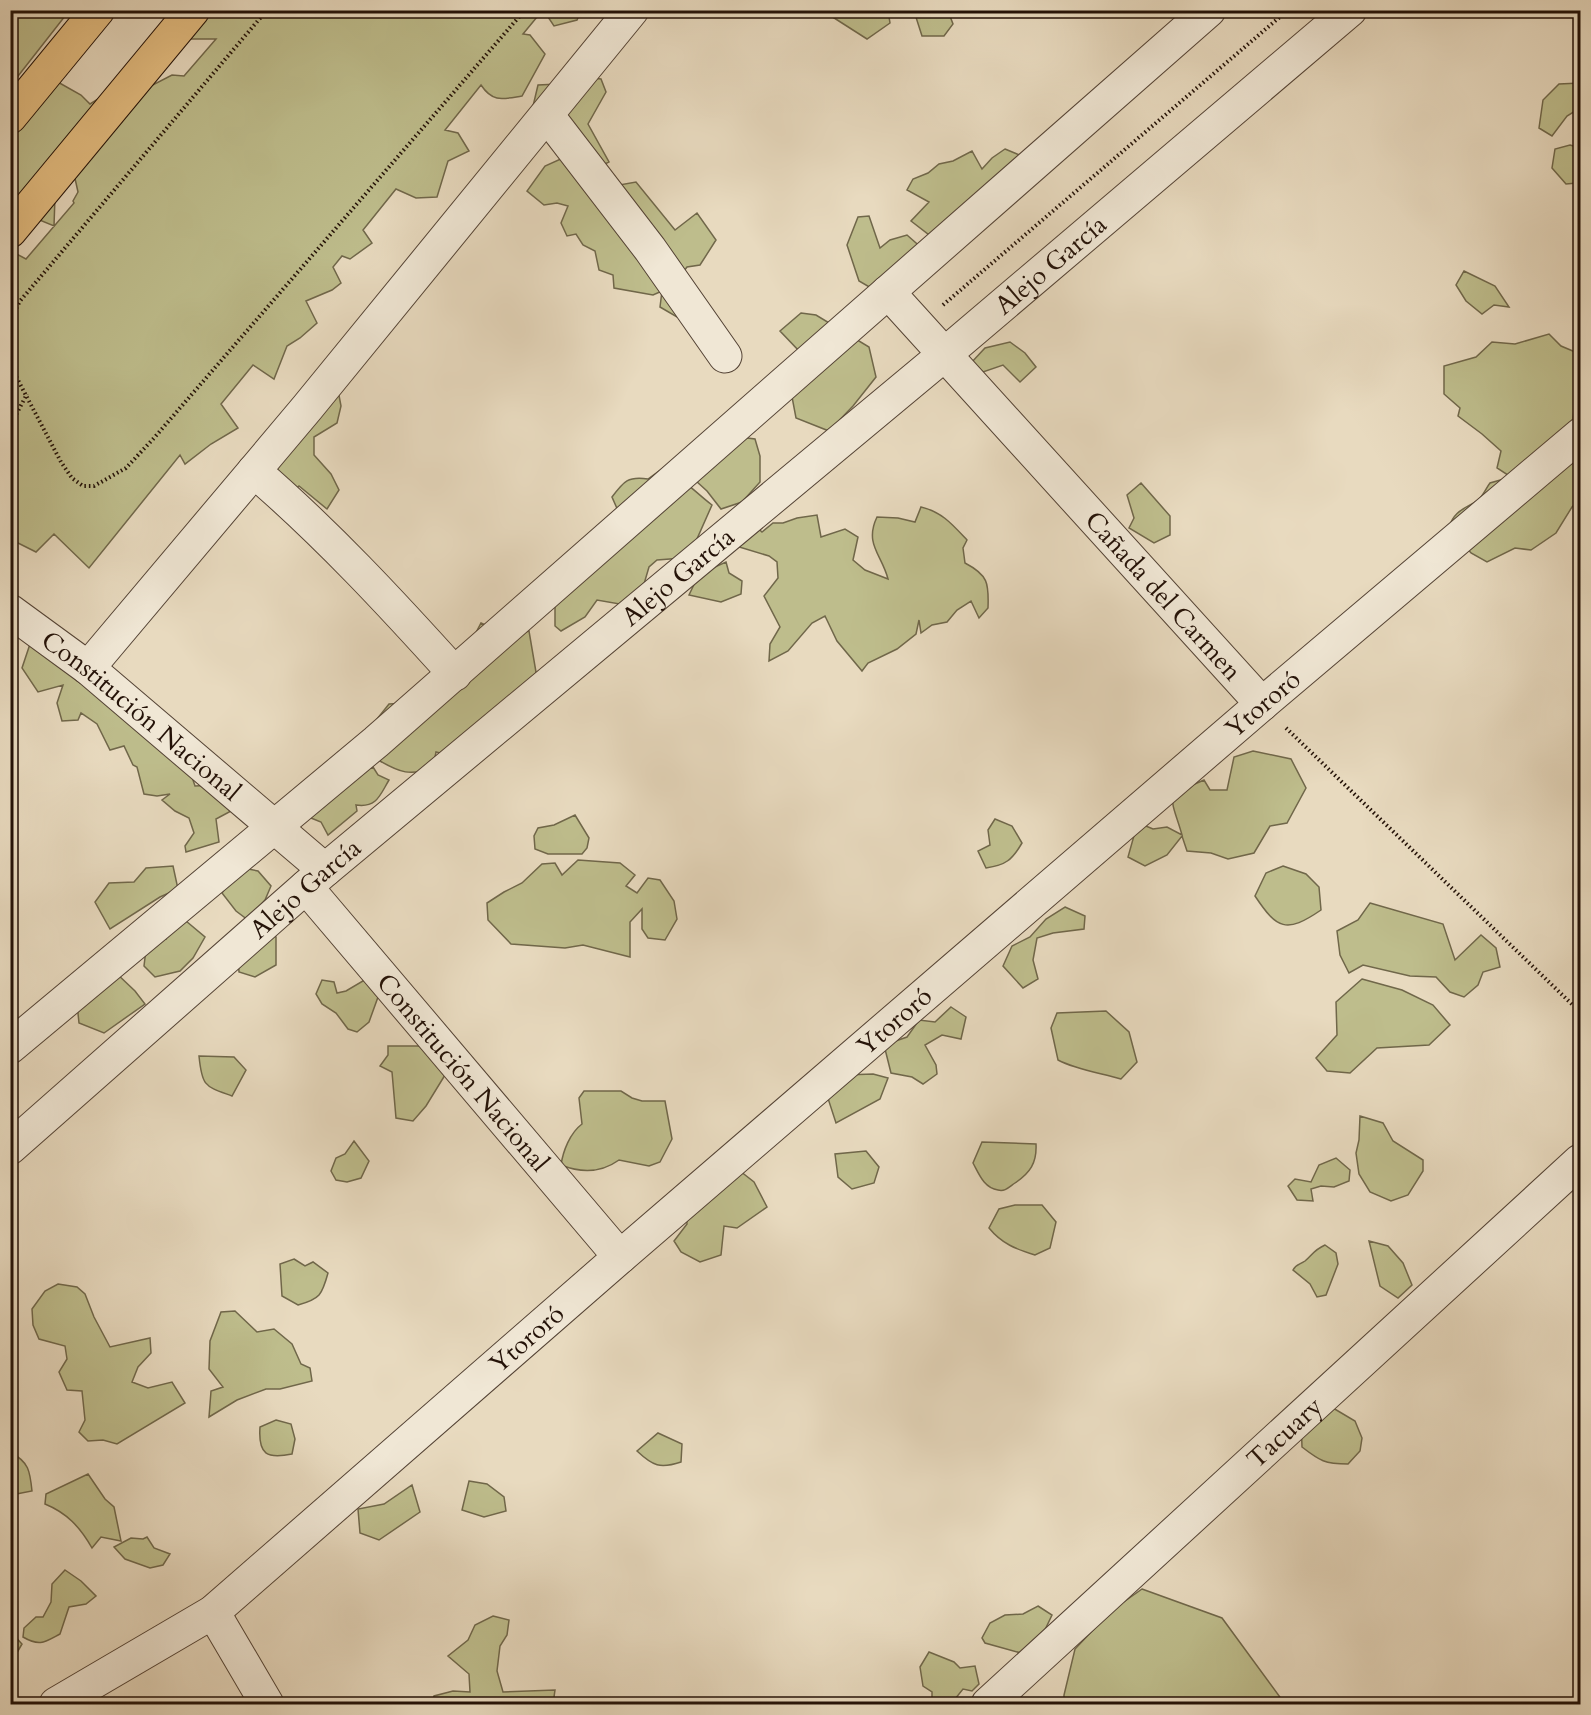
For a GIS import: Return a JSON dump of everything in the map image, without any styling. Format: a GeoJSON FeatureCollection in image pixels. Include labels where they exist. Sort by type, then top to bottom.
{"type":"FeatureCollection","features":[{"type":"Feature","properties":{"kind":"main road"},"geometry":{"type":"LineString","coordinates":[[10,117],[98,10]]}},
{"type":"Feature","properties":{"kind":"main road"},"geometry":{"type":"LineString","coordinates":[[10,231],[193,10]]}},
{"type":"Feature","properties":{"kind":"street"},"geometry":{"type":"LineString","coordinates":[[88,668],[254,471],[633,10]]}},
{"type":"Feature","properties":{"kind":"street"},"geometry":{"type":"LineString","coordinates":[[10,1047],[376,742],[1209,10]]}},
{"type":"Feature","properties":{"kind":"street","name":"Alejo García"},"geometry":{"type":"LineString","coordinates":[[10,1148],[315,878],[945,354],[1350,10]]}},
{"type":"Feature","properties":{"kind":"street"},"geometry":{"type":"LineString","coordinates":[[547,115],[650,249],[725,356]]}},
{"type":"Feature","properties":{"kind":"street","name":"Cañada del Carmen"},"geometry":{"type":"LineString","coordinates":[[888,292],[1262,704]]}},
{"type":"Feature","properties":{"kind":"street","name":"Ytororó"},"geometry":{"type":"LineString","coordinates":[[56,1704],[213,1612],[620,1257],[1262,704],[1581,435]]}},
{"type":"Feature","properties":{"kind":"street"},"geometry":{"type":"LineString","coordinates":[[254,471],[301,513],[392,604],[454,674]]}},
{"type":"Feature","properties":{"kind":"street","name":"Constitución Nacional"},"geometry":{"type":"LineString","coordinates":[[10,611],[88,668],[275,826],[620,1257]]}},
{"type":"Feature","properties":{"kind":"street","name":"Tacuary"},"geometry":{"type":"LineString","coordinates":[[988,1704],[1581,1161]]}},
{"type":"Feature","properties":{"kind":"street"},"geometry":{"type":"LineString","coordinates":[[213,1612],[267,1704]]}},
{"type":"Feature","properties":{"kind":"path"},"geometry":{"type":"LineString","coordinates":[[10,320],[20,301],[267,10]]}},
{"type":"Feature","properties":{"kind":"path"},"geometry":{"type":"LineString","coordinates":[[10,365],[61,462],[72,478],[83,486],[94,486],[126,468],[525,10]]}},
{"type":"Feature","properties":{"kind":"path"},"geometry":{"type":"LineString","coordinates":[[920,325],[1288,10]]}},
{"type":"Feature","properties":{"kind":"path"},"geometry":{"type":"LineString","coordinates":[[10,426],[27,394]]}},
{"type":"Feature","properties":{"kind":"path","name":"Cañada del Carmen"},"geometry":{"type":"LineString","coordinates":[[1262,704],[1581,1012]]}},
{"type":"Feature","properties":{"kind":"shaded area"},"geometry":{"type":"Polygon","coordinates":[[[10,11],[69,11],[11,85],[10,11]]]}},
{"type":"Feature","properties":{"kind":"shaded area"},"geometry":{"type":"Polygon","coordinates":[[[188,11],[542,11],[523,34],[530,35],[545,54],[522,96],[504,99],[494,97],[481,85],[445,130],[458,133],[469,151],[448,161],[437,197],[416,198],[396,189],[363,230],[372,243],[350,259],[342,256],[333,267],[341,283],[332,290],[306,301],[317,323],[287,346],[274,379],[253,365],[221,404],[238,428],[211,444],[185,464],[180,455],[89,568],[54,534],[36,552],[10,539],[11,251],[26,259],[74,203],[78,192],[74,174],[55,197],[54,226],[25,214],[11,231],[11,117],[56,81],[81,95],[90,104],[124,83],[147,88],[172,75],[184,76],[216,39],[191,39],[182,23],[188,11]]]}},
{"type":"Feature","properties":{"kind":"shaded area"},"geometry":{"type":"Polygon","coordinates":[[[544,11],[581,11],[577,20],[554,26],[544,11]]]}},
{"type":"Feature","properties":{"kind":"shaded area"},"geometry":{"type":"Polygon","coordinates":[[[831,11],[888,11],[890,23],[867,39],[831,16],[831,11]]]}},
{"type":"Feature","properties":{"kind":"shaded area"},"geometry":{"type":"Polygon","coordinates":[[[914,11],[948,11],[953,24],[944,36],[922,36],[914,11]]]}},
{"type":"Feature","properties":{"kind":"shaded area"},"geometry":{"type":"Polygon","coordinates":[[[578,76],[601,79],[606,92],[588,124],[609,162],[597,168],[614,186],[636,182],[675,230],[697,213],[716,240],[700,265],[687,267],[674,284],[693,312],[677,317],[660,307],[662,291],[653,295],[614,288],[613,275],[599,270],[595,251],[583,245],[576,234],[567,236],[561,223],[568,206],[557,203],[544,205],[527,191],[545,166],[563,158],[529,123],[538,85],[559,84],[578,76]]]}},
{"type":"Feature","properties":{"kind":"shaded area"},"geometry":{"type":"Polygon","coordinates":[[[1580,83],[1580,108],[1567,116],[1552,136],[1539,128],[1543,100],[1559,84],[1580,83]]]}},
{"type":"Feature","properties":{"kind":"shaded area"},"geometry":{"type":"Polygon","coordinates":[[[1570,145],[1580,148],[1580,181],[1566,184],[1552,168],[1555,149],[1570,145]]]}},
{"type":"Feature","properties":{"kind":"shaded area"},"geometry":{"type":"Polygon","coordinates":[[[1005,149],[1022,156],[946,241],[928,234],[911,221],[929,202],[907,190],[913,179],[928,173],[939,164],[953,161],[972,151],[982,169],[1005,149]]]}},
{"type":"Feature","properties":{"kind":"shaded area"},"geometry":{"type":"Polygon","coordinates":[[[869,216],[880,248],[890,240],[907,235],[924,250],[878,292],[859,281],[847,245],[858,217],[869,216]]]}},
{"type":"Feature","properties":{"kind":"shaded area"},"geometry":{"type":"Polygon","coordinates":[[[1464,271],[1495,286],[1509,307],[1494,305],[1482,314],[1466,301],[1456,285],[1464,271]]]}},
{"type":"Feature","properties":{"kind":"shaded area"},"geometry":{"type":"Polygon","coordinates":[[[801,313],[816,315],[869,347],[876,377],[829,431],[796,418],[789,381],[800,352],[780,331],[801,313]]]}},
{"type":"Feature","properties":{"kind":"shaded area"},"geometry":{"type":"Polygon","coordinates":[[[1549,334],[1561,346],[1580,354],[1573,419],[1566,433],[1580,455],[1580,499],[1572,507],[1556,533],[1531,550],[1515,548],[1487,562],[1471,553],[1449,527],[1454,516],[1478,500],[1490,483],[1511,477],[1497,468],[1501,451],[1458,416],[1460,408],[1444,394],[1444,366],[1476,357],[1492,342],[1515,344],[1549,334]]]}},
{"type":"Feature","properties":{"kind":"shaded area"},"geometry":{"type":"Polygon","coordinates":[[[1010,342],[1025,353],[1036,367],[1020,382],[1003,365],[983,372],[970,364],[985,348],[1010,342]]]}},
{"type":"Feature","properties":{"kind":"shaded area"},"geometry":{"type":"Polygon","coordinates":[[[335,374],[341,406],[337,423],[314,437],[314,455],[331,474],[339,490],[327,509],[299,486],[287,497],[271,486],[275,433],[335,374]]]}},
{"type":"Feature","properties":{"kind":"shaded area"},"geometry":{"type":"Polygon","coordinates":[[[715,434],[755,439],[760,456],[760,482],[742,502],[721,509],[707,491],[685,471],[715,434]]]}},
{"type":"Feature","properties":{"kind":"shaded area"},"geometry":{"type":"Polygon","coordinates":[[[663,468],[682,480],[712,505],[696,541],[683,558],[657,560],[649,567],[644,584],[631,606],[597,600],[585,617],[561,631],[555,626],[555,605],[619,513],[612,497],[627,481],[636,478],[648,479],[663,468]]]}},
{"type":"Feature","properties":{"kind":"shaded area"},"geometry":{"type":"Polygon","coordinates":[[[1141,483],[1170,516],[1170,535],[1154,543],[1129,528],[1134,518],[1127,495],[1141,483]]]}},
{"type":"Feature","properties":{"kind":"shaded area"},"geometry":{"type":"Polygon","coordinates":[[[921,507],[941,515],[967,540],[963,548],[965,563],[983,576],[988,592],[988,608],[979,618],[971,601],[957,610],[947,622],[932,625],[921,633],[919,620],[916,634],[897,649],[868,663],[862,671],[837,641],[825,616],[812,623],[788,651],[769,661],[770,644],[780,627],[764,596],[778,578],[777,562],[769,556],[736,546],[746,517],[762,532],[773,523],[817,515],[821,537],[845,529],[858,537],[853,560],[865,570],[888,579],[873,542],[873,526],[877,517],[915,522],[921,507]]]}},
{"type":"Feature","properties":{"kind":"shaded area"},"geometry":{"type":"Polygon","coordinates":[[[726,562],[729,573],[742,581],[741,594],[721,602],[689,595],[699,574],[726,562]]]}},
{"type":"Feature","properties":{"kind":"shaded area"},"geometry":{"type":"Polygon","coordinates":[[[481,623],[510,636],[529,631],[537,678],[444,754],[436,752],[433,767],[418,772],[405,772],[380,761],[376,742],[377,719],[389,704],[408,703],[471,642],[481,623]]]}},
{"type":"Feature","properties":{"kind":"shaded area"},"geometry":{"type":"Polygon","coordinates":[[[46,634],[189,768],[195,786],[217,785],[233,810],[216,819],[219,842],[186,852],[185,846],[194,833],[189,818],[175,811],[162,800],[170,794],[157,796],[144,794],[137,767],[133,765],[124,746],[110,750],[97,724],[81,713],[78,720],[62,721],[57,703],[63,685],[38,692],[22,668],[30,644],[46,634]]]}},
{"type":"Feature","properties":{"kind":"shaded area"},"geometry":{"type":"Polygon","coordinates":[[[1253,751],[1291,759],[1306,788],[1287,823],[1270,826],[1254,853],[1228,859],[1211,853],[1187,851],[1182,836],[1167,855],[1145,866],[1128,857],[1135,832],[1141,824],[1153,829],[1167,827],[1182,835],[1173,805],[1176,795],[1204,780],[1210,790],[1227,790],[1234,757],[1253,751]]]}},
{"type":"Feature","properties":{"kind":"shaded area"},"geometry":{"type":"Polygon","coordinates":[[[373,767],[378,775],[389,780],[380,795],[369,804],[356,805],[357,811],[328,835],[321,822],[311,818],[315,807],[361,772],[373,767]]]}},
{"type":"Feature","properties":{"kind":"shaded area"},"geometry":{"type":"Polygon","coordinates":[[[575,815],[589,838],[587,848],[582,854],[548,854],[535,849],[534,836],[538,828],[554,825],[575,815]]]}},
{"type":"Feature","properties":{"kind":"shaded area"},"geometry":{"type":"Polygon","coordinates":[[[995,819],[1012,826],[1022,843],[1008,861],[986,868],[978,851],[990,845],[988,830],[995,819]]]}},
{"type":"Feature","properties":{"kind":"shaded area"},"geometry":{"type":"Polygon","coordinates":[[[578,860],[620,863],[635,875],[626,886],[637,893],[648,878],[660,880],[674,901],[677,919],[665,940],[648,938],[642,929],[642,909],[630,922],[630,957],[583,945],[565,948],[511,944],[488,920],[487,903],[522,883],[542,864],[555,863],[562,875],[578,860]]]}},
{"type":"Feature","properties":{"kind":"shaded area"},"geometry":{"type":"Polygon","coordinates":[[[173,866],[178,889],[160,897],[110,929],[95,902],[109,883],[134,882],[146,868],[173,866]]]}},
{"type":"Feature","properties":{"kind":"shaded area"},"geometry":{"type":"Polygon","coordinates":[[[1283,866],[1306,874],[1319,887],[1321,910],[1291,925],[1276,921],[1255,896],[1266,873],[1283,866]]]}},
{"type":"Feature","properties":{"kind":"shaded area"},"geometry":{"type":"Polygon","coordinates":[[[243,868],[258,871],[271,886],[265,900],[248,920],[236,911],[222,893],[228,883],[243,868]]]}},
{"type":"Feature","properties":{"kind":"shaded area"},"geometry":{"type":"Polygon","coordinates":[[[1370,903],[1443,924],[1455,960],[1481,935],[1496,948],[1500,967],[1483,972],[1478,985],[1464,997],[1450,992],[1436,977],[1410,976],[1363,965],[1349,973],[1340,955],[1337,931],[1358,920],[1370,903]]]}},
{"type":"Feature","properties":{"kind":"shaded area"},"geometry":{"type":"Polygon","coordinates":[[[1065,907],[1085,916],[1084,929],[1053,933],[1037,938],[1033,960],[1038,979],[1023,988],[1003,966],[1012,946],[1030,937],[1046,919],[1065,907]]]}},
{"type":"Feature","properties":{"kind":"shaded area"},"geometry":{"type":"Polygon","coordinates":[[[186,921],[205,937],[193,958],[180,971],[155,977],[144,966],[148,933],[166,939],[172,925],[186,921]]]}},
{"type":"Feature","properties":{"kind":"shaded area"},"geometry":{"type":"Polygon","coordinates":[[[268,933],[276,937],[276,965],[255,977],[239,972],[238,956],[268,933]]]}},
{"type":"Feature","properties":{"kind":"shaded area"},"geometry":{"type":"Polygon","coordinates":[[[115,972],[145,1004],[104,1033],[79,1023],[76,994],[115,972]]]}},
{"type":"Feature","properties":{"kind":"shaded area"},"geometry":{"type":"Polygon","coordinates":[[[378,972],[378,997],[369,1022],[357,1032],[348,1029],[336,1013],[322,1004],[316,994],[322,980],[334,982],[337,993],[346,991],[378,972]]]}},
{"type":"Feature","properties":{"kind":"shaded area"},"geometry":{"type":"Polygon","coordinates":[[[1362,979],[1402,990],[1433,1005],[1450,1025],[1429,1045],[1377,1048],[1350,1073],[1327,1071],[1316,1058],[1337,1035],[1336,1002],[1362,979]]]}},
{"type":"Feature","properties":{"kind":"shaded area"},"geometry":{"type":"Polygon","coordinates":[[[951,1007],[966,1017],[961,1039],[942,1035],[925,1045],[936,1065],[937,1074],[923,1084],[912,1077],[891,1073],[884,1045],[907,1037],[919,1020],[935,1022],[951,1007]]]}},
{"type":"Feature","properties":{"kind":"shaded area"},"geometry":{"type":"Polygon","coordinates":[[[1106,1011],[1129,1032],[1137,1062],[1121,1079],[1081,1069],[1058,1060],[1051,1028],[1057,1013],[1106,1011]]]}},
{"type":"Feature","properties":{"kind":"shaded area"},"geometry":{"type":"Polygon","coordinates":[[[388,1046],[441,1046],[453,1062],[426,1106],[413,1121],[396,1118],[392,1072],[380,1066],[388,1055],[388,1046]]]}},
{"type":"Feature","properties":{"kind":"shaded area"},"geometry":{"type":"Polygon","coordinates":[[[199,1056],[234,1057],[246,1070],[232,1096],[206,1084],[199,1056]]]}},
{"type":"Feature","properties":{"kind":"shaded area"},"geometry":{"type":"Polygon","coordinates":[[[873,1074],[888,1078],[880,1099],[836,1123],[823,1083],[845,1075],[873,1074]]]}},
{"type":"Feature","properties":{"kind":"shaded area"},"geometry":{"type":"Polygon","coordinates":[[[584,1091],[621,1091],[642,1101],[665,1101],[672,1139],[660,1162],[649,1166],[619,1160],[605,1167],[591,1170],[561,1165],[568,1143],[582,1124],[579,1098],[584,1091]]]}},
{"type":"Feature","properties":{"kind":"shaded area"},"geometry":{"type":"Polygon","coordinates":[[[1360,1116],[1383,1123],[1393,1141],[1423,1160],[1423,1171],[1408,1195],[1391,1201],[1370,1192],[1359,1174],[1356,1153],[1360,1116]]]}},
{"type":"Feature","properties":{"kind":"shaded area"},"geometry":{"type":"Polygon","coordinates":[[[354,1141],[369,1161],[361,1178],[347,1182],[336,1180],[331,1171],[336,1158],[345,1154],[354,1141]]]}},
{"type":"Feature","properties":{"kind":"shaded area"},"geometry":{"type":"Polygon","coordinates":[[[982,1142],[1036,1144],[1032,1167],[1009,1188],[993,1189],[983,1180],[973,1163],[982,1142]]]}},
{"type":"Feature","properties":{"kind":"shaded area"},"geometry":{"type":"Polygon","coordinates":[[[866,1151],[879,1167],[874,1183],[852,1189],[838,1177],[835,1154],[866,1151]]]}},
{"type":"Feature","properties":{"kind":"shaded area"},"geometry":{"type":"Polygon","coordinates":[[[1336,1158],[1350,1170],[1349,1181],[1334,1187],[1321,1186],[1311,1189],[1313,1201],[1297,1200],[1288,1186],[1295,1179],[1311,1182],[1319,1165],[1336,1158]]]}},
{"type":"Feature","properties":{"kind":"shaded area"},"geometry":{"type":"Polygon","coordinates":[[[740,1171],[754,1182],[767,1207],[737,1228],[724,1226],[721,1255],[700,1262],[681,1252],[674,1241],[687,1224],[686,1210],[740,1171]]]}},
{"type":"Feature","properties":{"kind":"shaded area"},"geometry":{"type":"Polygon","coordinates":[[[1015,1205],[1042,1205],[1056,1222],[1050,1248],[1035,1255],[1028,1253],[1004,1242],[989,1228],[999,1209],[1015,1205]]]}},
{"type":"Feature","properties":{"kind":"shaded area"},"geometry":{"type":"Polygon","coordinates":[[[1369,1241],[1388,1246],[1403,1263],[1412,1285],[1398,1298],[1380,1286],[1369,1241]]]}},
{"type":"Feature","properties":{"kind":"shaded area"},"geometry":{"type":"Polygon","coordinates":[[[1325,1245],[1336,1253],[1338,1264],[1326,1295],[1317,1297],[1310,1284],[1293,1270],[1325,1245]]]}},
{"type":"Feature","properties":{"kind":"shaded area"},"geometry":{"type":"Polygon","coordinates":[[[294,1259],[305,1266],[313,1262],[328,1273],[319,1295],[311,1301],[298,1305],[282,1296],[280,1264],[294,1259]]]}},
{"type":"Feature","properties":{"kind":"shaded area"},"geometry":{"type":"Polygon","coordinates":[[[58,1284],[77,1287],[85,1294],[110,1347],[150,1338],[151,1353],[138,1367],[132,1382],[148,1388],[172,1382],[185,1403],[117,1444],[103,1440],[88,1441],[79,1432],[85,1420],[82,1391],[67,1390],[59,1372],[67,1359],[65,1346],[39,1339],[33,1325],[32,1309],[45,1291],[58,1284]]]}},
{"type":"Feature","properties":{"kind":"shaded area"},"geometry":{"type":"Polygon","coordinates":[[[235,1311],[257,1332],[274,1329],[292,1344],[301,1364],[310,1368],[312,1381],[280,1389],[266,1389],[237,1400],[209,1417],[211,1391],[223,1387],[209,1369],[210,1341],[221,1312],[235,1311]]]}},
{"type":"Feature","properties":{"kind":"shaded area"},"geometry":{"type":"Polygon","coordinates":[[[1333,1408],[1355,1421],[1362,1438],[1360,1451],[1348,1464],[1323,1461],[1302,1447],[1301,1418],[1333,1408]]]}},
{"type":"Feature","properties":{"kind":"shaded area"},"geometry":{"type":"Polygon","coordinates":[[[276,1420],[291,1424],[295,1439],[292,1454],[270,1455],[263,1449],[260,1427],[276,1420]]]}},
{"type":"Feature","properties":{"kind":"shaded area"},"geometry":{"type":"Polygon","coordinates":[[[658,1433],[682,1444],[681,1462],[657,1465],[637,1451],[658,1433]]]}},
{"type":"Feature","properties":{"kind":"shaded area"},"geometry":{"type":"Polygon","coordinates":[[[10,1452],[25,1463],[32,1491],[11,1495],[10,1452]]]}},
{"type":"Feature","properties":{"kind":"shaded area"},"geometry":{"type":"Polygon","coordinates":[[[88,1474],[105,1499],[114,1507],[121,1541],[101,1537],[92,1548],[72,1522],[45,1504],[46,1494],[88,1474]]]}},
{"type":"Feature","properties":{"kind":"shaded area"},"geometry":{"type":"Polygon","coordinates":[[[469,1481],[487,1484],[504,1497],[506,1511],[484,1517],[462,1510],[469,1481]]]}},
{"type":"Feature","properties":{"kind":"shaded area"},"geometry":{"type":"Polygon","coordinates":[[[412,1485],[420,1512],[379,1540],[360,1533],[358,1509],[384,1504],[412,1485]]]}},
{"type":"Feature","properties":{"kind":"shaded area"},"geometry":{"type":"Polygon","coordinates":[[[147,1537],[154,1548],[170,1554],[163,1565],[150,1568],[125,1559],[114,1547],[131,1538],[147,1537]]]}},
{"type":"Feature","properties":{"kind":"shaded area"},"geometry":{"type":"Polygon","coordinates":[[[65,1570],[81,1581],[96,1596],[86,1604],[69,1607],[60,1634],[38,1643],[23,1637],[24,1628],[36,1617],[43,1617],[51,1602],[52,1584],[65,1570]]]}},
{"type":"Feature","properties":{"kind":"shaded area"},"geometry":{"type":"Polygon","coordinates":[[[1142,1589],[1222,1618],[1285,1704],[1064,1704],[1075,1649],[1111,1611],[1142,1589]]]}},
{"type":"Feature","properties":{"kind":"shaded area"},"geometry":{"type":"Polygon","coordinates":[[[1038,1606],[1052,1615],[1042,1636],[1021,1653],[985,1643],[982,1638],[990,1623],[1005,1615],[1023,1614],[1038,1606]]]}},
{"type":"Feature","properties":{"kind":"shaded area"},"geometry":{"type":"Polygon","coordinates":[[[493,1616],[509,1620],[507,1635],[500,1646],[497,1671],[503,1692],[555,1690],[553,1704],[431,1704],[434,1696],[453,1691],[470,1692],[469,1674],[448,1656],[468,1640],[475,1625],[493,1616]]]}},
{"type":"Feature","properties":{"kind":"shaded area"},"geometry":{"type":"Polygon","coordinates":[[[11,1632],[22,1644],[11,1663],[11,1632]]]}},
{"type":"Feature","properties":{"kind":"shaded area"},"geometry":{"type":"Polygon","coordinates":[[[929,1652],[954,1662],[960,1668],[975,1666],[979,1684],[972,1691],[963,1689],[951,1704],[932,1704],[932,1692],[923,1686],[920,1667],[929,1652]]]}}]}
